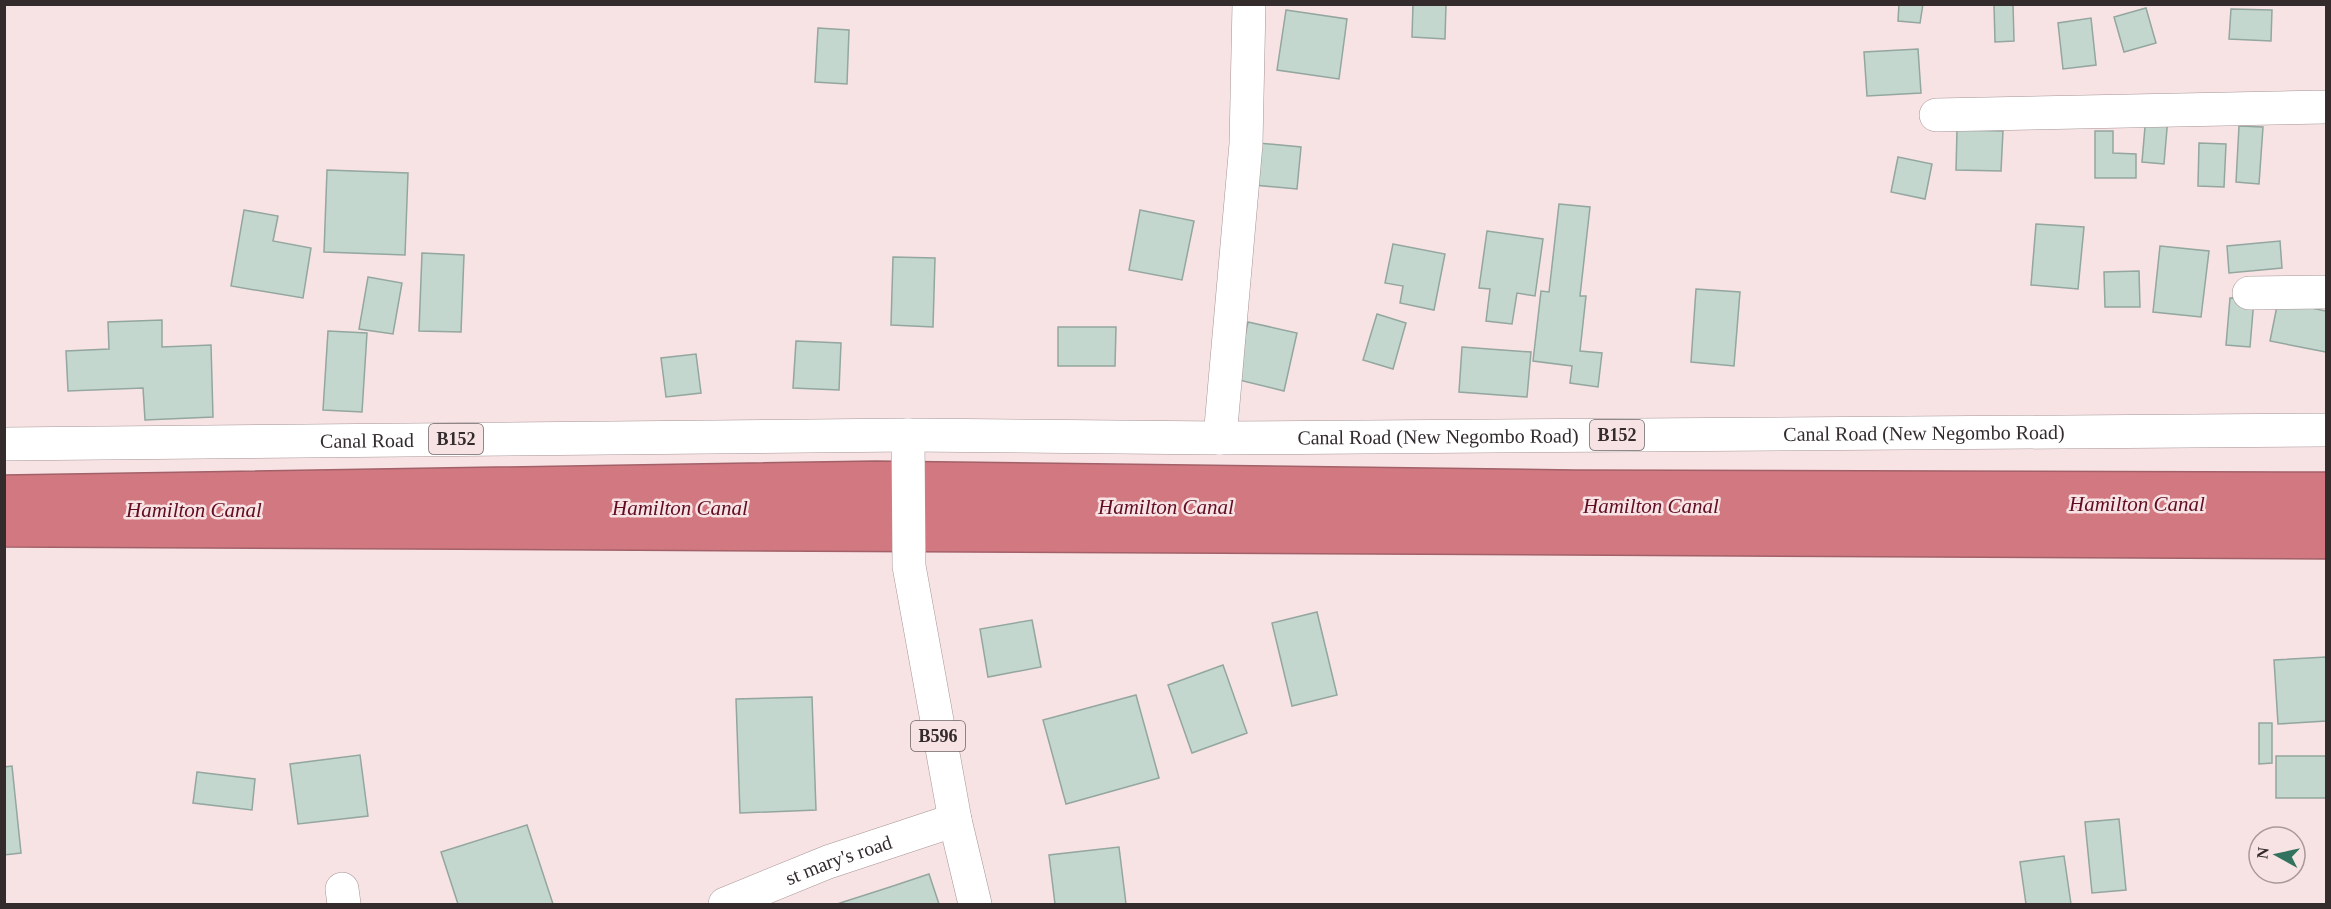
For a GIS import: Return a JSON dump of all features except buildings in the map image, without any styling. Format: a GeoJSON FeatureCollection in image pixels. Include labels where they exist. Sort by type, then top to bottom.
{"type":"FeatureCollection","features":[{"type":"Feature","properties":{"kind":"main road"},"geometry":{"type":"LineString","coordinates":[[1220,438],[1246,144],[1249,4]]}},
{"type":"Feature","properties":{"kind":"main road"},"geometry":{"type":"LineString","coordinates":[[1936,116],[2326,107]]}},
{"type":"Feature","properties":{"kind":"main road"},"geometry":{"type":"LineString","coordinates":[[2249,293],[2326,292]]}},
{"type":"Feature","properties":{"kind":"main road","name":"Canal Road (New Negombo Road)"},"geometry":{"type":"LineString","coordinates":[[908,435],[1220,438],[2326,430]]}},
{"type":"Feature","properties":{"kind":"main road","name":"Canal Road"},"geometry":{"type":"LineString","coordinates":[[4,444],[908,435]]}},
{"type":"Feature","properties":{"kind":"main road","name":"B596"},"geometry":{"type":"LineString","coordinates":[[908,435],[909,567],[955,820],[975,904]]}},
{"type":"Feature","properties":{"kind":"main road","name":"st mary's road"},"geometry":{"type":"LineString","coordinates":[[725,904],[828,862],[955,820]]}},
{"type":"Feature","properties":{"kind":"water","name":"Hamilton Canal"},"geometry":{"type":"Polygon","coordinates":[[[875,461],[1575,470],[2326,472],[2326,559],[5,547],[4,475],[875,461]]]}}]}
